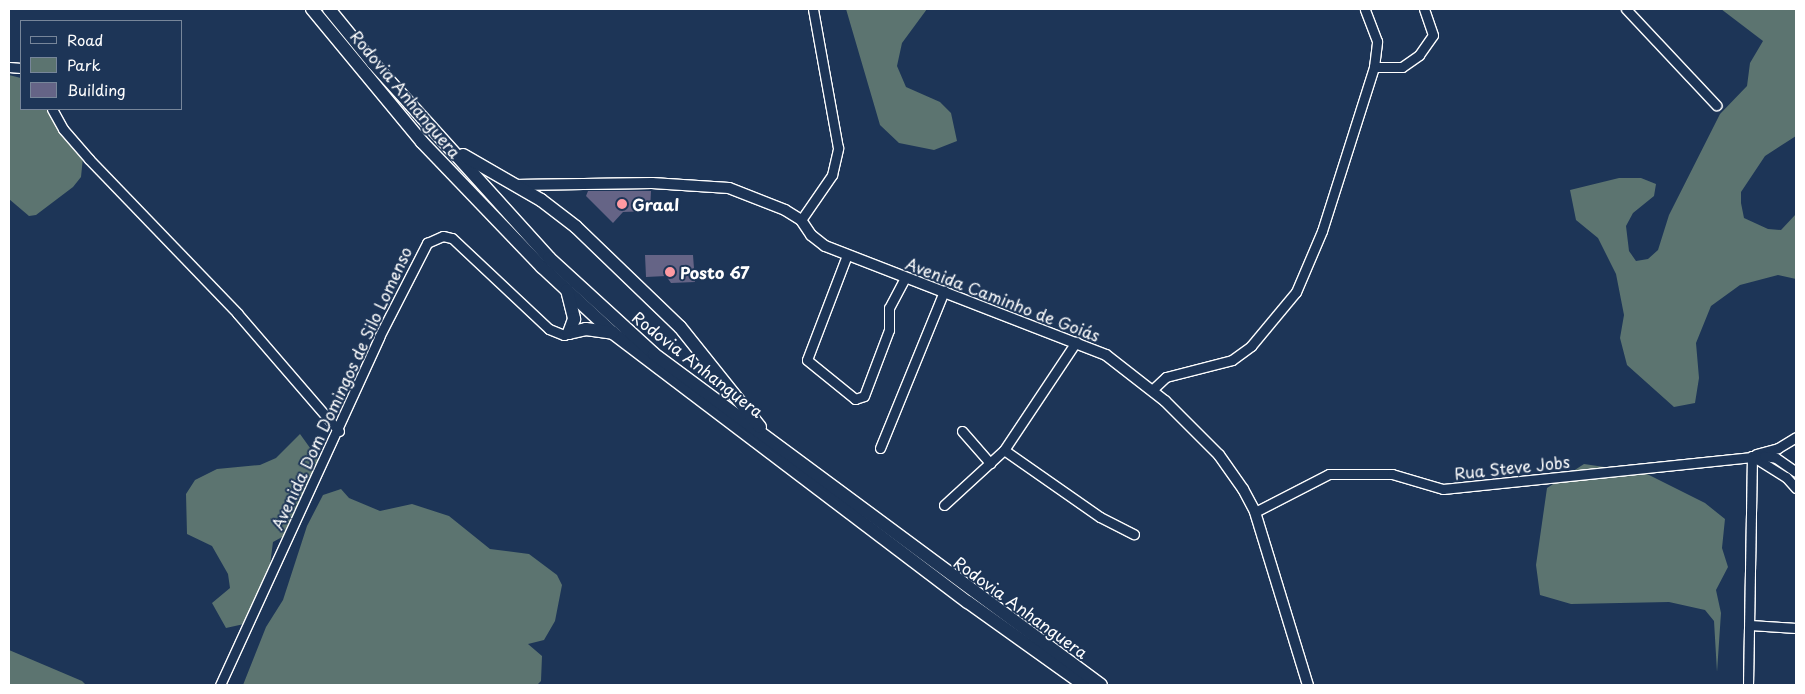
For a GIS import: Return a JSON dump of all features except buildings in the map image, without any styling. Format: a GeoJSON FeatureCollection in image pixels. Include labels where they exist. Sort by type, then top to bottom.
{"type":"FeatureCollection","features":[{"type":"Feature","properties":{"kind":"highway","name":"Rodovia Anhanguera"},"geometry":{"type":"LineString","coordinates":[[312,9],[422,142],[567,290],[613,333],[968,602],[1084,685]]}},
{"type":"Feature","properties":{"kind":"highway","name":"Rodovia Anhanguera"},"geometry":{"type":"LineString","coordinates":[[329,9],[438,137],[549,258],[647,348],[772,443],[1101,685]]}},
{"type":"Feature","properties":{"kind":"highway"},"geometry":{"type":"LineString","coordinates":[[438,137],[476,165],[556,210],[651,296],[772,443]]}},
{"type":"Feature","properties":{"kind":"highway"},"geometry":{"type":"LineString","coordinates":[[567,290],[574,319],[570,333],[586,329],[613,333]]}},
{"type":"Feature","properties":{"kind":"main road","name":"Avenida Caminho de Goiás"},"geometry":{"type":"LineString","coordinates":[[512,185],[675,184],[729,188],[801,220],[811,235],[846,256],[944,291],[1106,355],[1152,390],[1219,455],[1255,512],[1308,685]]}},
{"type":"Feature","properties":{"kind":"street"},"geometry":{"type":"LineString","coordinates":[[801,220],[832,174],[838,148],[813,9]]}},
{"type":"Feature","properties":{"kind":"street"},"geometry":{"type":"LineString","coordinates":[[1152,390],[1166,377],[1232,360],[1251,346],[1296,292],[1322,231],[1374,67],[1377,41],[1365,9]]}},
{"type":"Feature","properties":{"kind":"street"},"geometry":{"type":"LineString","coordinates":[[1374,67],[1402,67],[1419,54],[1433,35],[1424,9]]}},
{"type":"Feature","properties":{"kind":"street"},"geometry":{"type":"LineString","coordinates":[[1626,9],[1716,105]]}},
{"type":"Feature","properties":{"kind":"street"},"geometry":{"type":"LineString","coordinates":[[53,110],[63,129],[89,159],[238,313],[339,430]]}},
{"type":"Feature","properties":{"kind":"street","name":"Avenida Dom Domingos de Silo Lomenso"},"geometry":{"type":"LineString","coordinates":[[220,685],[339,430],[379,337],[422,251],[434,238],[452,238],[549,329],[564,335],[570,333]]}},
{"type":"Feature","properties":{"kind":"street"},"geometry":{"type":"LineString","coordinates":[[846,256],[807,360],[855,399],[864,396],[889,330],[889,308],[905,278]]}},
{"type":"Feature","properties":{"kind":"street"},"geometry":{"type":"LineString","coordinates":[[880,448],[944,291]]}},
{"type":"Feature","properties":{"kind":"street"},"geometry":{"type":"LineString","coordinates":[[944,505],[1004,450],[1076,342]]}},
{"type":"Feature","properties":{"kind":"street"},"geometry":{"type":"LineString","coordinates":[[962,432],[990,463]]}},
{"type":"Feature","properties":{"kind":"street"},"geometry":{"type":"LineString","coordinates":[[1752,456],[1796,437]]}},
{"type":"Feature","properties":{"kind":"street"},"geometry":{"type":"LineString","coordinates":[[1004,450],[1100,517],[1134,534]]}},
{"type":"Feature","properties":{"kind":"street"},"geometry":{"type":"LineString","coordinates":[[1752,456],[1776,458],[1796,472]]}},
{"type":"Feature","properties":{"kind":"street"},"geometry":{"type":"LineString","coordinates":[[1752,456],[1786,477],[1796,488]]}},
{"type":"Feature","properties":{"kind":"street"},"geometry":{"type":"LineString","coordinates":[[1748,685],[1752,456]]}},
{"type":"Feature","properties":{"kind":"street","name":"Rua Steve Jobs"},"geometry":{"type":"LineString","coordinates":[[1255,512],[1329,474],[1392,474],[1443,489],[1752,456]]}},
{"type":"Feature","properties":{"kind":"street"},"geometry":{"type":"LineString","coordinates":[[1750,625],[1796,628]]}},
{"type":"Feature","properties":{"kind":"green space"},"geometry":{"type":"Polygon","coordinates":[[[846,9],[927,9],[902,43],[897,66],[906,87],[940,102],[951,113],[957,141],[934,150],[899,143],[880,125],[846,9]]]}},
{"type":"Feature","properties":{"kind":"green space"},"geometry":{"type":"Polygon","coordinates":[[[1721,9],[1796,9],[1796,136],[1765,156],[1741,192],[1741,203],[1744,218],[1768,229],[1781,230],[1796,214],[1796,279],[1778,275],[1740,285],[1711,306],[1696,343],[1699,378],[1695,403],[1674,407],[1627,365],[1620,338],[1624,315],[1616,274],[1598,238],[1576,220],[1570,190],[1619,178],[1641,178],[1656,184],[1654,196],[1633,213],[1626,226],[1629,251],[1636,261],[1648,259],[1658,250],[1669,215],[1720,114],[1747,86],[1750,63],[1763,41],[1721,9]]]}},
{"type":"Feature","properties":{"kind":"green space"},"geometry":{"type":"Polygon","coordinates":[[[9,75],[20,78],[20,110],[53,110],[83,157],[81,177],[73,187],[36,215],[29,216],[9,199],[9,75]]]}},
{"type":"Feature","properties":{"kind":"green space"},"geometry":{"type":"Polygon","coordinates":[[[300,434],[318,459],[302,502],[284,536],[273,542],[268,580],[244,624],[226,628],[212,603],[230,588],[228,574],[212,546],[187,534],[186,494],[195,480],[217,469],[260,465],[276,458],[300,434]]]}},
{"type":"Feature","properties":{"kind":"green space"},"geometry":{"type":"Polygon","coordinates":[[[1584,464],[1645,473],[1705,503],[1725,519],[1722,548],[1728,567],[1716,590],[1721,613],[1717,672],[1714,621],[1705,610],[1669,602],[1571,604],[1540,595],[1536,565],[1547,488],[1584,464]]]}},
{"type":"Feature","properties":{"kind":"green space"},"geometry":{"type":"Polygon","coordinates":[[[341,489],[349,498],[380,511],[412,504],[449,516],[490,549],[529,554],[557,575],[562,585],[555,621],[544,640],[528,644],[542,656],[541,681],[537,685],[243,685],[266,627],[283,600],[307,526],[323,495],[341,489]]]}},
{"type":"Feature","properties":{"kind":"green space"},"geometry":{"type":"Polygon","coordinates":[[[9,650],[82,681],[86,685],[9,685],[9,650]]]}},
{"type":"Feature","properties":{"kind":"place","name":"Graal"},"geometry":{"type":"Point","coordinates":[622,204]}},
{"type":"Feature","properties":{"kind":"place","name":"Posto 67"},"geometry":{"type":"Point","coordinates":[670,272]}}]}
